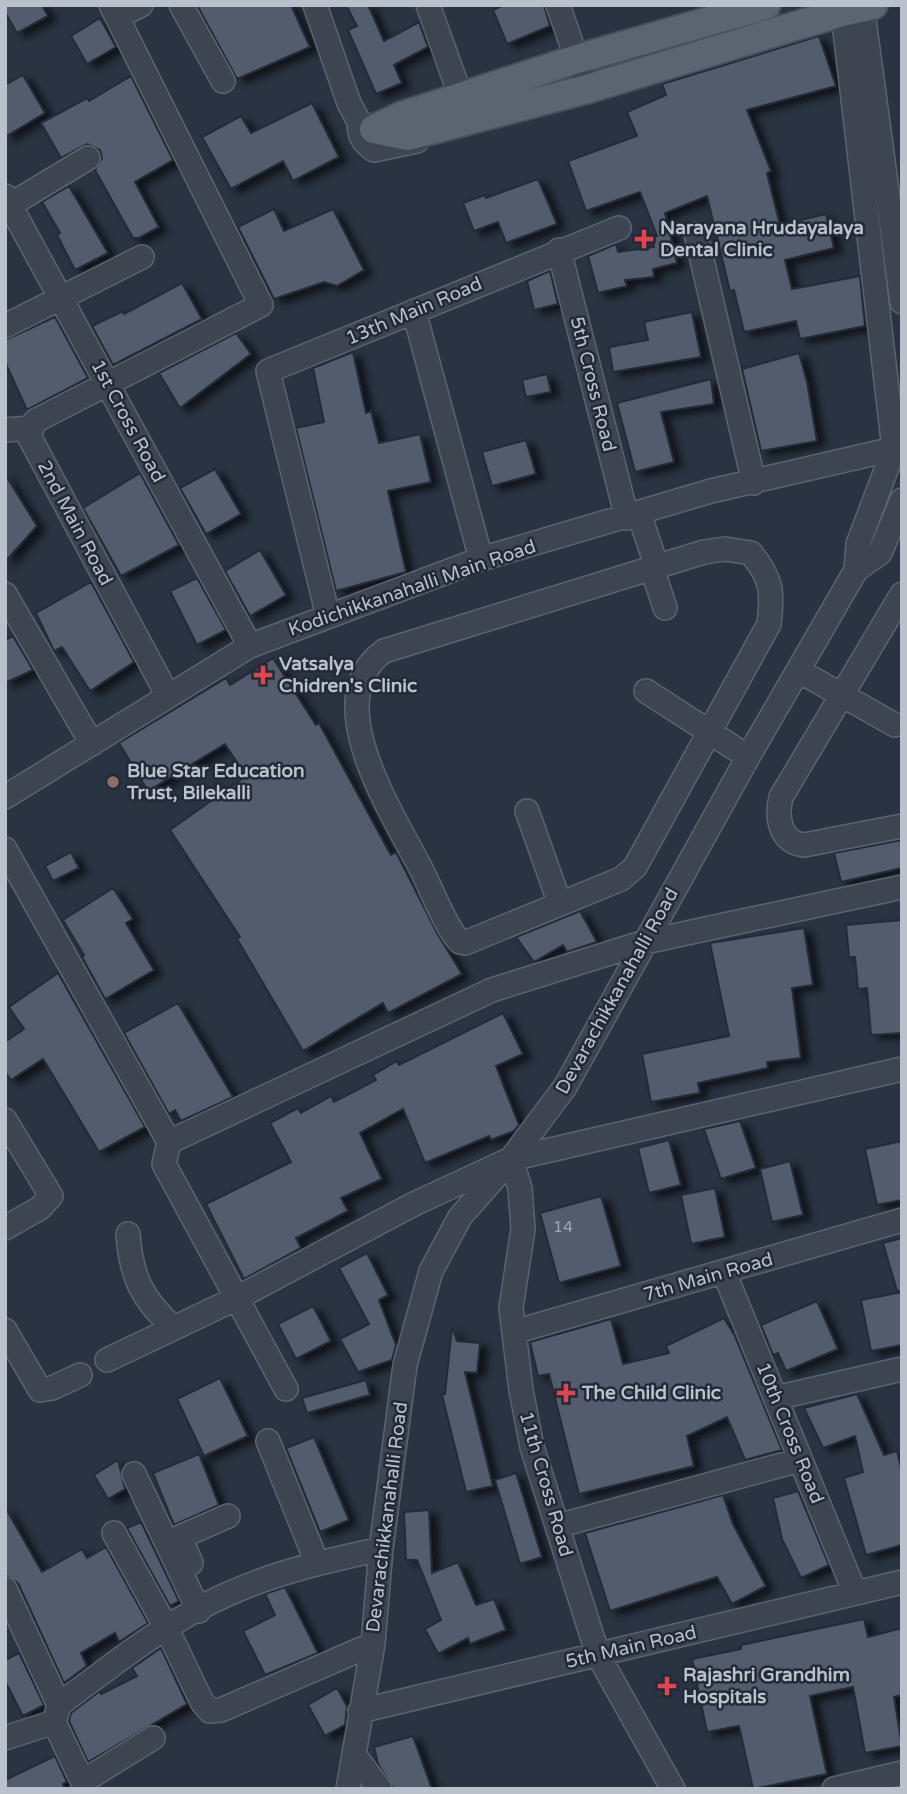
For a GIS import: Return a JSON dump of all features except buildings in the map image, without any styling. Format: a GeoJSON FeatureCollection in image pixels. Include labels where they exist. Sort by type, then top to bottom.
{"type":"FeatureCollection","features":[{"type":"Feature","properties":{"kind":"main road"},"geometry":{"type":"LineString","coordinates":[[409,131],[461,97],[709,13],[766,5]]}},
{"type":"Feature","properties":{"kind":"main road"},"geometry":{"type":"LineString","coordinates":[[367,126],[409,131],[587,89],[851,9]]}},
{"type":"Feature","properties":{"kind":"street"},"geometry":{"type":"LineString","coordinates":[[5,430],[30,428],[34,421],[106,382],[261,305],[114,11],[141,5]]}},
{"type":"Feature","properties":{"kind":"street"},"geometry":{"type":"LineString","coordinates":[[181,5],[223,81]]}},
{"type":"Feature","properties":{"kind":"street"},"geometry":{"type":"LineString","coordinates":[[315,5],[349,103],[367,126]]}},
{"type":"Feature","properties":{"kind":"street"},"geometry":{"type":"LineString","coordinates":[[428,5],[461,97]]}},
{"type":"Feature","properties":{"kind":"street"},"geometry":{"type":"LineString","coordinates":[[558,5],[587,89]]}},
{"type":"Feature","properties":{"kind":"street"},"geometry":{"type":"LineString","coordinates":[[851,9],[891,147],[902,302]]}},
{"type":"Feature","properties":{"kind":"street","name":"Devarachikkanahalli Road"},"geometry":{"type":"LineString","coordinates":[[348,1789],[373,1644],[381,1549],[405,1365],[431,1271],[460,1217],[511,1158],[565,1087],[748,757],[856,570],[858,544],[898,448],[851,9]]}},
{"type":"Feature","properties":{"kind":"street"},"geometry":{"type":"LineString","coordinates":[[7,203],[88,158]]}},
{"type":"Feature","properties":{"kind":"street","name":"1st Cross Road"},"geometry":{"type":"LineString","coordinates":[[7,203],[250,646]]}},
{"type":"Feature","properties":{"kind":"street","name":"13th Main Road"},"geometry":{"type":"LineString","coordinates":[[328,616],[268,371],[559,250],[619,228]]}},
{"type":"Feature","properties":{"kind":"street"},"geometry":{"type":"LineString","coordinates":[[696,234],[754,483]]}},
{"type":"Feature","properties":{"kind":"street","name":"5th Cross Road"},"geometry":{"type":"LineString","coordinates":[[559,250],[633,516],[655,568],[665,608]]}},
{"type":"Feature","properties":{"kind":"street"},"geometry":{"type":"LineString","coordinates":[[5,326],[142,257]]}},
{"type":"Feature","properties":{"kind":"street"},"geometry":{"type":"LineString","coordinates":[[414,311],[481,559]]}},
{"type":"Feature","properties":{"kind":"street","name":"2nd Main Road"},"geometry":{"type":"LineString","coordinates":[[30,428],[29,436],[168,696]]}},
{"type":"Feature","properties":{"kind":"street","name":"Kodichikkanahalli Main Road"},"geometry":{"type":"LineString","coordinates":[[9,788],[92,744],[250,646],[328,616],[481,559],[711,491],[898,448]]}},
{"type":"Feature","properties":{"kind":"street","name":"Devarachikkanahalli Road"},"geometry":{"type":"LineString","coordinates":[[856,570],[880,554],[902,500]]}},
{"type":"Feature","properties":{"kind":"street"},"geometry":{"type":"LineString","coordinates":[[725,549],[751,553],[767,572],[772,596],[769,624],[709,730],[635,867],[621,879],[465,943],[457,939],[366,761],[355,701],[361,677],[369,662],[384,651],[725,549]]}},
{"type":"Feature","properties":{"kind":"street"},"geometry":{"type":"LineString","coordinates":[[5,594],[92,744]]}},
{"type":"Feature","properties":{"kind":"street"},"geometry":{"type":"LineString","coordinates":[[902,594],[781,797],[778,810],[785,837],[792,843],[804,845],[902,826]]}},
{"type":"Feature","properties":{"kind":"street"},"geometry":{"type":"LineString","coordinates":[[799,671],[895,725]]}},
{"type":"Feature","properties":{"kind":"street"},"geometry":{"type":"LineString","coordinates":[[646,691],[748,757]]}},
{"type":"Feature","properties":{"kind":"street"},"geometry":{"type":"LineString","coordinates":[[527,811],[560,904]]}},
{"type":"Feature","properties":{"kind":"street"},"geometry":{"type":"LineString","coordinates":[[5,849],[169,1142],[164,1164],[286,1389]]}},
{"type":"Feature","properties":{"kind":"street"},"geometry":{"type":"LineString","coordinates":[[169,1142],[492,990],[645,942],[902,887]]}},
{"type":"Feature","properties":{"kind":"street"},"geometry":{"type":"LineString","coordinates":[[107,1360],[235,1299],[414,1204],[511,1158],[902,1069]]}},
{"type":"Feature","properties":{"kind":"street"},"geometry":{"type":"LineString","coordinates":[[5,1120],[51,1196],[40,1208],[5,1228]]}},
{"type":"Feature","properties":{"kind":"street","name":"11th Cross Road"},"geometry":{"type":"LineString","coordinates":[[511,1158],[520,1188],[523,1229],[511,1308],[521,1390],[532,1447],[598,1655],[673,1789]]}},
{"type":"Feature","properties":{"kind":"street","name":"7th Main Road"},"geometry":{"type":"LineString","coordinates":[[514,1332],[902,1220]]}},
{"type":"Feature","properties":{"kind":"street"},"geometry":{"type":"LineString","coordinates":[[128,1234],[130,1259],[140,1289],[153,1310],[174,1328]]}},
{"type":"Feature","properties":{"kind":"street","name":"10th Cross Road"},"geometry":{"type":"LineString","coordinates":[[724,1272],[855,1593]]}},
{"type":"Feature","properties":{"kind":"street"},"geometry":{"type":"LineString","coordinates":[[5,1330],[40,1390],[52,1388],[80,1375]]}},
{"type":"Feature","properties":{"kind":"street"},"geometry":{"type":"LineString","coordinates":[[775,1398],[902,1369]]}},
{"type":"Feature","properties":{"kind":"street"},"geometry":{"type":"LineString","coordinates":[[268,1441],[317,1563]]}},
{"type":"Feature","properties":{"kind":"street"},"geometry":{"type":"LineString","coordinates":[[557,1526],[800,1460]]}},
{"type":"Feature","properties":{"kind":"street"},"geometry":{"type":"LineString","coordinates":[[134,1474],[204,1607]]}},
{"type":"Feature","properties":{"kind":"street"},"geometry":{"type":"LineString","coordinates":[[204,1607],[180,1537],[228,1516]]}},
{"type":"Feature","properties":{"kind":"street"},"geometry":{"type":"LineString","coordinates":[[114,1534],[167,1629],[202,1702],[210,1712],[221,1710],[373,1644]]}},
{"type":"Feature","properties":{"kind":"street"},"geometry":{"type":"LineString","coordinates":[[5,1738],[56,1713],[167,1629],[228,1594],[317,1563],[381,1549]]}},
{"type":"Feature","properties":{"kind":"street","name":"5th Main Road"},"geometry":{"type":"LineString","coordinates":[[360,1711],[902,1582]]}},
{"type":"Feature","properties":{"kind":"street"},"geometry":{"type":"LineString","coordinates":[[5,1589],[84,1785],[153,1738]]}},
{"type":"Feature","properties":{"kind":"street"},"geometry":{"type":"LineString","coordinates":[[354,1755],[380,1789]]}},
{"type":"Feature","properties":{"kind":"street"},"geometry":{"type":"LineString","coordinates":[[834,1789],[902,1773]]}},
{"type":"Feature","properties":{"kind":"place","name":"Narayana Hrudayalaya Dental Clinic"},"geometry":{"type":"Point","coordinates":[644,239]}},
{"type":"Feature","properties":{"kind":"place","name":"Vatsalya Chidren's Clinic"},"geometry":{"type":"Point","coordinates":[263,675]}},
{"type":"Feature","properties":{"kind":"place","name":"Blue Star Education Trust, Bilekalli"},"geometry":{"type":"Point","coordinates":[113,782]}},
{"type":"Feature","properties":{"kind":"place","name":"The Child Clinic"},"geometry":{"type":"Point","coordinates":[566,1393]}},
{"type":"Feature","properties":{"kind":"place","name":"Rajashri Grandhim Hospitals"},"geometry":{"type":"Point","coordinates":[667,1686]}}]}
